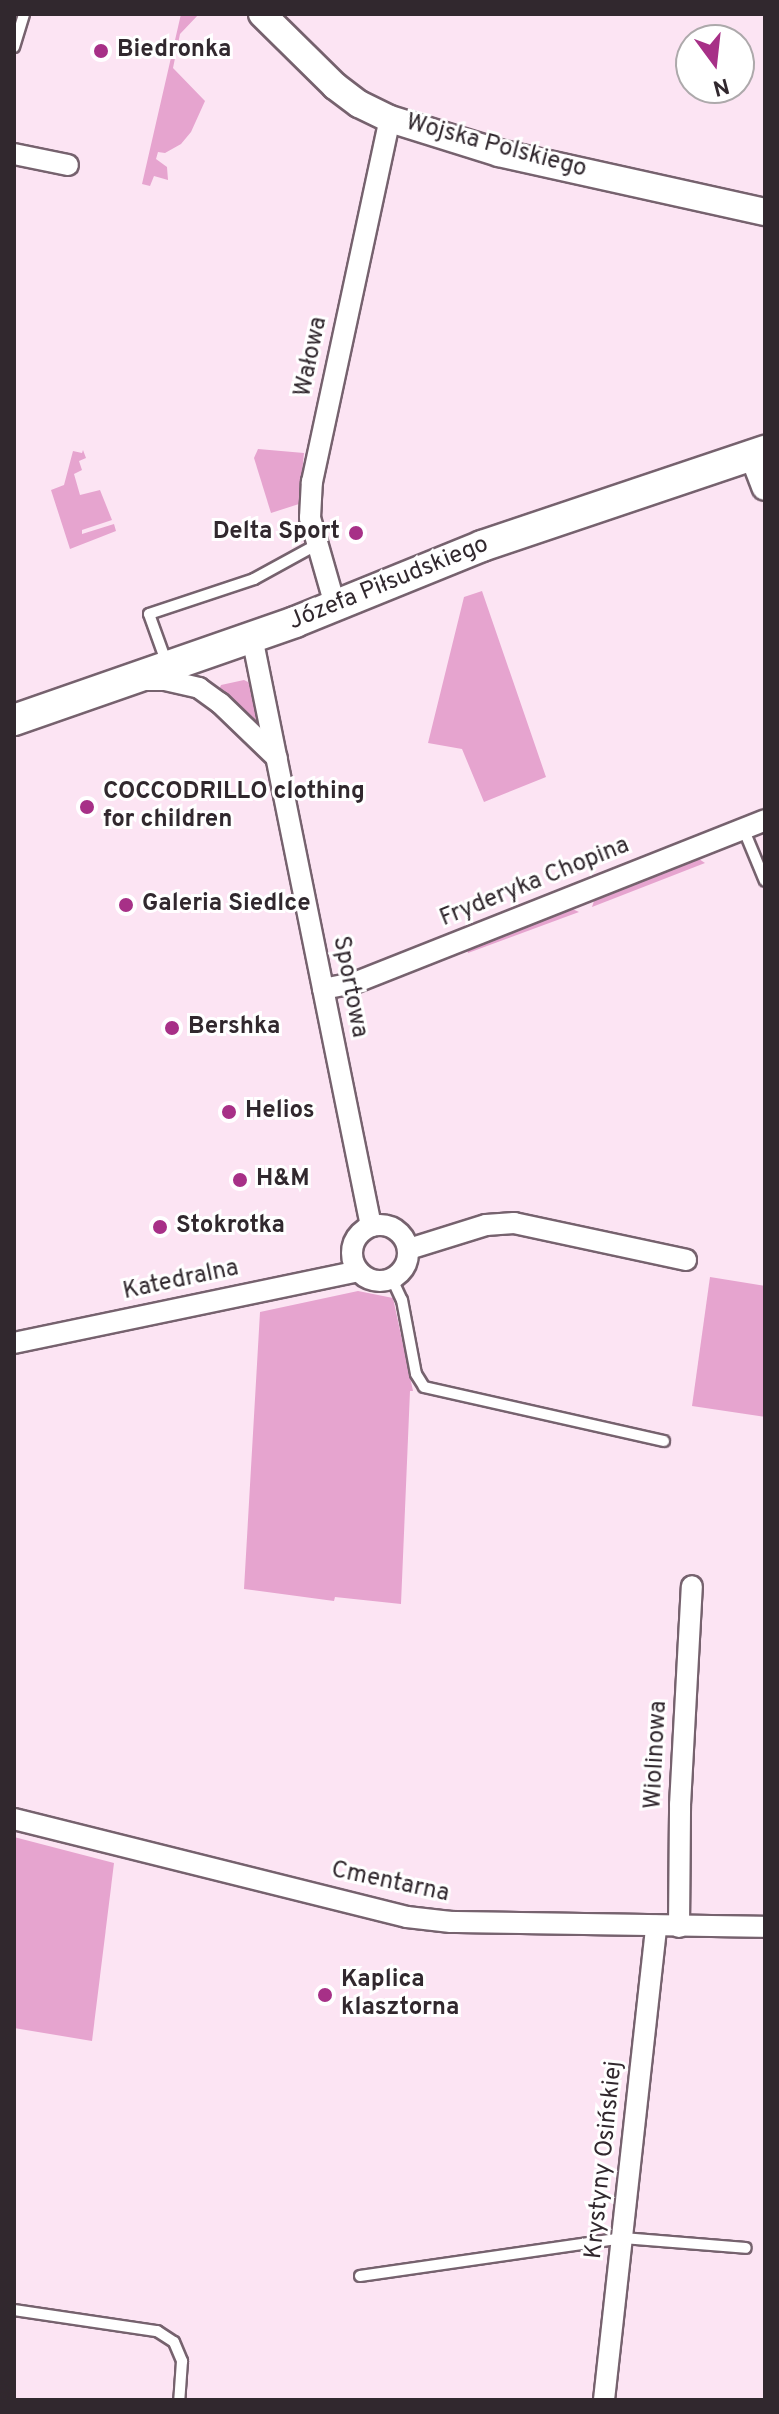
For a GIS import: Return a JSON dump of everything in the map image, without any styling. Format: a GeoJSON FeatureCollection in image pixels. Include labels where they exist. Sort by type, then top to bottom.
{"type":"FeatureCollection","features":[{"type":"Feature","properties":{"kind":"main road","name":"Józefa Piłsudskiego"},"geometry":{"type":"LineString","coordinates":[[14,720],[169,668],[482,546],[759,453]]}},
{"type":"Feature","properties":{"kind":"street","name":"Wojska Polskiego"},"geometry":{"type":"LineString","coordinates":[[262,14],[335,86],[359,104],[390,119],[499,153],[765,212]]}},
{"type":"Feature","properties":{"kind":"street","name":"Wałowa"},"geometry":{"type":"LineString","coordinates":[[335,605],[310,518],[312,482],[390,119]]}},
{"type":"Feature","properties":{"kind":"street"},"geometry":{"type":"LineString","coordinates":[[14,154],[68,165]]}},
{"type":"Feature","properties":{"kind":"street"},"geometry":{"type":"LineString","coordinates":[[759,453],[765,487]]}},
{"type":"Feature","properties":{"kind":"street","name":"Sportowa"},"geometry":{"type":"LineString","coordinates":[[252,637],[371,1226]]}},
{"type":"Feature","properties":{"kind":"street"},"geometry":{"type":"LineString","coordinates":[[134,680],[165,680],[199,688],[220,703],[277,758]]}},
{"type":"Feature","properties":{"kind":"street","name":"Fryderyka Chopina"},"geometry":{"type":"LineString","coordinates":[[323,989],[354,983],[765,820]]}},
{"type":"Feature","properties":{"kind":"street"},"geometry":{"type":"LineString","coordinates":[[409,1249],[486,1225],[514,1223],[686,1260]]}},
{"type":"Feature","properties":{"kind":"street"},"geometry":{"type":"LineString","coordinates":[[371,1226],[395,1228],[409,1249],[406,1265],[392,1279],[371,1280],[358,1271],[353,1245],[357,1237],[371,1226]]}},
{"type":"Feature","properties":{"kind":"street","name":"Katedralna"},"geometry":{"type":"LineString","coordinates":[[14,1343],[358,1271]]}},
{"type":"Feature","properties":{"kind":"street","name":"Wiolinowa"},"geometry":{"type":"LineString","coordinates":[[679,1927],[680,1805],[692,1586]]}},
{"type":"Feature","properties":{"kind":"street","name":"Cmentarna"},"geometry":{"type":"LineString","coordinates":[[14,1819],[407,1917],[451,1922],[765,1927]]}},
{"type":"Feature","properties":{"kind":"street","name":"Krystyny Osińskiej"},"geometry":{"type":"LineString","coordinates":[[604,2400],[656,1926]]}},
{"type":"Feature","properties":{"kind":"lane"},"geometry":{"type":"LineString","coordinates":[[14,47],[24,14]]}},
{"type":"Feature","properties":{"kind":"lane"},"geometry":{"type":"LineString","coordinates":[[169,668],[149,614],[254,579],[316,545]]}},
{"type":"Feature","properties":{"kind":"lane"},"geometry":{"type":"LineString","coordinates":[[743,828],[765,881]]}},
{"type":"Feature","properties":{"kind":"lane"},"geometry":{"type":"LineString","coordinates":[[392,1279],[402,1300],[416,1374],[424,1387],[664,1441]]}},
{"type":"Feature","properties":{"kind":"lane"},"geometry":{"type":"LineString","coordinates":[[360,2276],[623,2238],[746,2248]]}},
{"type":"Feature","properties":{"kind":"lane"},"geometry":{"type":"LineString","coordinates":[[14,2310],[157,2331],[174,2342],[182,2361],[179,2400]]}},
{"type":"Feature","properties":{"kind":"shaded area"},"geometry":{"type":"Polygon","coordinates":[[[181,14],[199,14],[180,34],[173,68],[205,101],[191,132],[181,144],[165,153],[158,152],[156,159],[167,167],[168,180],[154,176],[150,186],[142,184],[181,14]]]}},
{"type":"Feature","properties":{"kind":"shaded area"},"geometry":{"type":"Polygon","coordinates":[[[258,449],[304,453],[299,504],[271,513],[254,458],[258,449]]]}},
{"type":"Feature","properties":{"kind":"shaded area"},"geometry":{"type":"Polygon","coordinates":[[[83,450],[86,458],[79,461],[82,470],[74,474],[80,495],[100,490],[112,520],[82,530],[82,534],[114,524],[116,531],[70,549],[51,490],[64,485],[73,451],[82,453],[83,450]]]}},
{"type":"Feature","properties":{"kind":"shaded area"},"geometry":{"type":"Polygon","coordinates":[[[482,591],[546,777],[484,802],[462,749],[428,743],[464,597],[482,591]]]}},
{"type":"Feature","properties":{"kind":"shaded area"},"geometry":{"type":"Polygon","coordinates":[[[244,680],[252,684],[259,726],[218,692],[221,685],[244,680]]]}},
{"type":"Feature","properties":{"kind":"shaded area"},"geometry":{"type":"Polygon","coordinates":[[[696,857],[705,863],[592,907],[595,898],[696,857]]]}},
{"type":"Feature","properties":{"kind":"shaded area"},"geometry":{"type":"Polygon","coordinates":[[[568,907],[579,912],[468,953],[467,949],[568,907]]]}},
{"type":"Feature","properties":{"kind":"shaded area"},"geometry":{"type":"Polygon","coordinates":[[[710,1277],[765,1286],[765,1417],[692,1406],[710,1277]]]}},
{"type":"Feature","properties":{"kind":"shaded area"},"geometry":{"type":"Polygon","coordinates":[[[358,1291],[393,1298],[413,1391],[410,1391],[401,1604],[335,1597],[334,1601],[244,1589],[260,1312],[358,1291]]]}},
{"type":"Feature","properties":{"kind":"shaded area"},"geometry":{"type":"Polygon","coordinates":[[[14,1837],[114,1863],[92,2041],[14,2028],[14,1837]]]}},
{"type":"Feature","properties":{"kind":"place","name":"Biedronka"},"geometry":{"type":"Point","coordinates":[101,51]}},
{"type":"Feature","properties":{"kind":"place","name":"Delta Sport"},"geometry":{"type":"Point","coordinates":[356,533]}},
{"type":"Feature","properties":{"kind":"place","name":"COCCODRILLO clothing for children"},"geometry":{"type":"Point","coordinates":[87,807]}},
{"type":"Feature","properties":{"kind":"place","name":"Galeria Siedlce"},"geometry":{"type":"Point","coordinates":[126,905]}},
{"type":"Feature","properties":{"kind":"place","name":"Bershka"},"geometry":{"type":"Point","coordinates":[172,1028]}},
{"type":"Feature","properties":{"kind":"place","name":"Helios"},"geometry":{"type":"Point","coordinates":[229,1112]}},
{"type":"Feature","properties":{"kind":"place","name":"H&M"},"geometry":{"type":"Point","coordinates":[240,1180]}},
{"type":"Feature","properties":{"kind":"place","name":"Stokrotka"},"geometry":{"type":"Point","coordinates":[160,1227]}},
{"type":"Feature","properties":{"kind":"place","name":"Kaplica klasztorna"},"geometry":{"type":"Point","coordinates":[325,1995]}}]}
